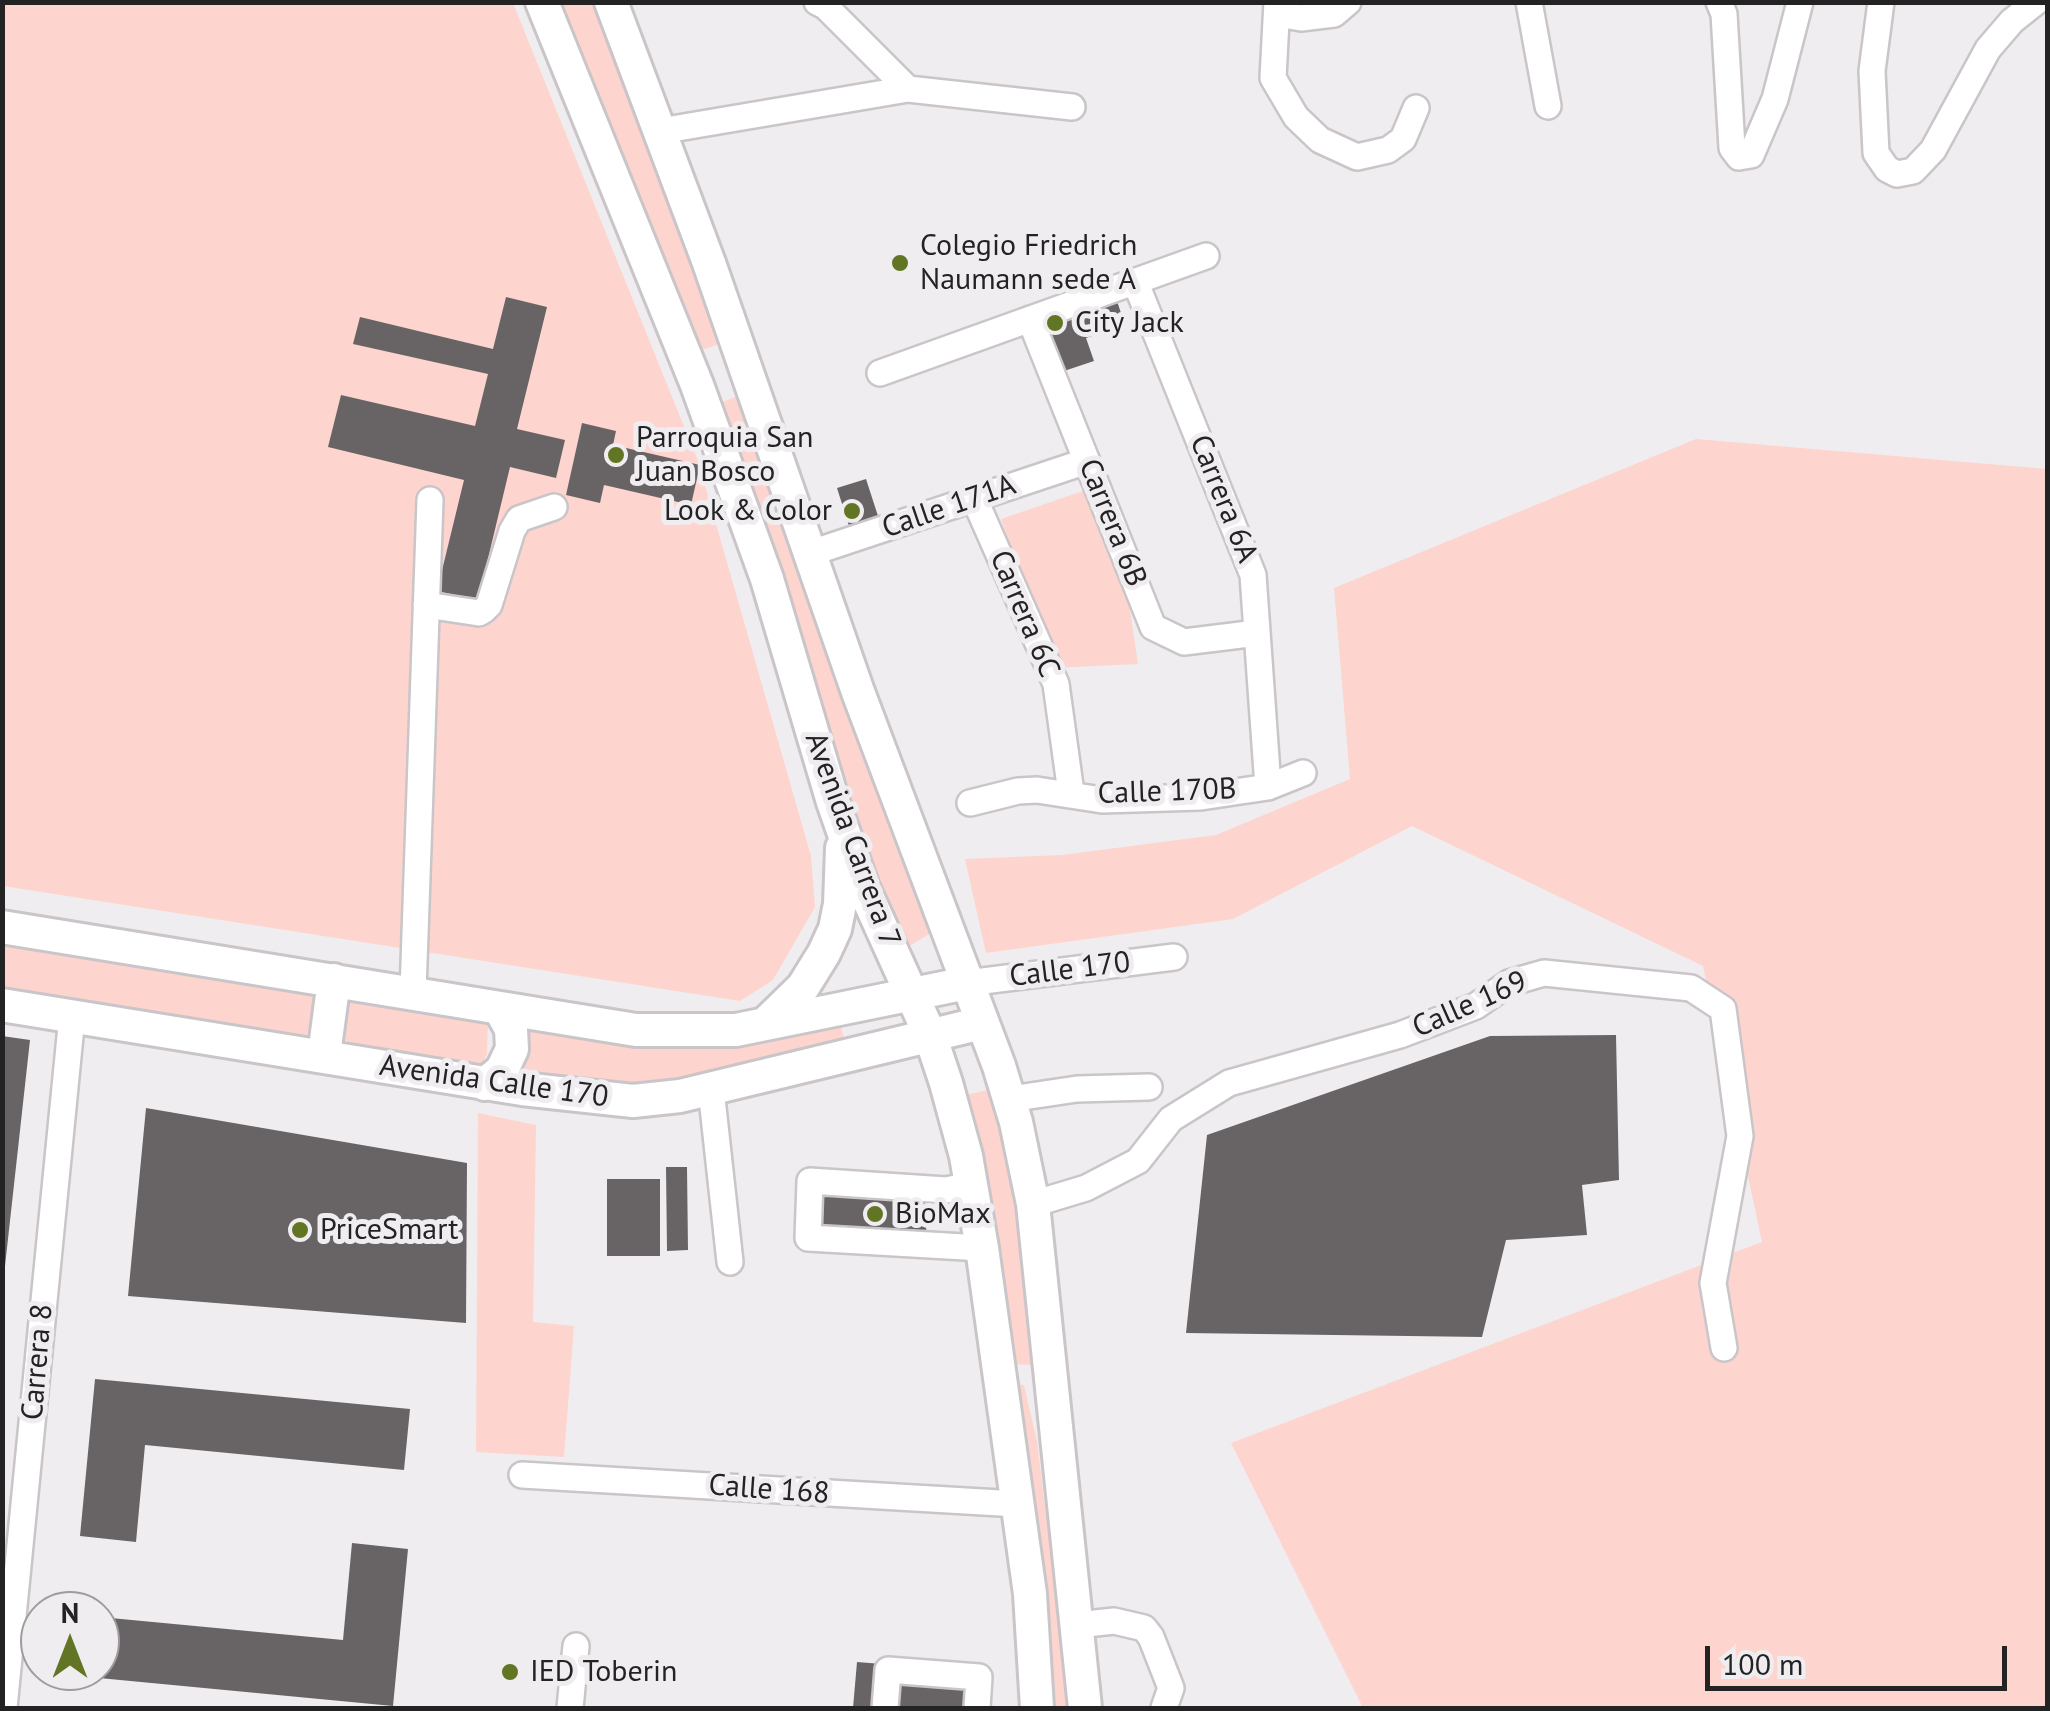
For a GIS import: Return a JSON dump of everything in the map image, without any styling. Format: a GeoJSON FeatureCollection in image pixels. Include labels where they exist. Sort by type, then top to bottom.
{"type":"FeatureCollection","features":[{"type":"Feature","properties":{"kind":"main road","name":"Avenida Carrera 7"},"geometry":{"type":"LineString","coordinates":[[542,2],[697,385],[766,580],[842,829],[885,941],[930,1035],[972,1185],[1030,1594],[1037,1708]]}},
{"type":"Feature","properties":{"kind":"main road","name":"Avenida Carrera 7"},"geometry":{"type":"LineString","coordinates":[[611,2],[745,365],[858,692],[1010,1099],[1033,1204],[1085,1708]]}},
{"type":"Feature","properties":{"kind":"main road"},"geometry":{"type":"LineString","coordinates":[[697,385],[745,365]]}},
{"type":"Feature","properties":{"kind":"main road"},"geometry":{"type":"LineString","coordinates":[[761,1027],[802,988],[835,929],[840,904],[842,829]]}},
{"type":"Feature","properties":{"kind":"main road"},"geometry":{"type":"LineString","coordinates":[[2,927],[636,1030],[704,1032],[761,1027],[967,984]]}},
{"type":"Feature","properties":{"kind":"main road"},"geometry":{"type":"LineString","coordinates":[[324,1055],[334,980]]}},
{"type":"Feature","properties":{"kind":"main road","name":"Avenida Calle 170"},"geometry":{"type":"LineString","coordinates":[[2,1005],[486,1084],[614,1100],[653,1100],[712,1089],[982,1022]]}},
{"type":"Feature","properties":{"kind":"main road"},"geometry":{"type":"LineString","coordinates":[[486,1084],[502,1070],[512,1050],[511,1029],[500,1009]]}},
{"type":"Feature","properties":{"kind":"main road"},"geometry":{"type":"LineString","coordinates":[[1001,1388],[1011,1378],[1032,1374],[1052,1391]]}},
{"type":"Feature","properties":{"kind":"street"},"geometry":{"type":"LineString","coordinates":[[817,2],[908,89]]}},
{"type":"Feature","properties":{"kind":"street"},"geometry":{"type":"LineString","coordinates":[[1348,2],[1334,14],[1301,18],[1278,8],[1273,78],[1296,116],[1320,140],[1358,157],[1388,150],[1402,139],[1416,108]]}},
{"type":"Feature","properties":{"kind":"street"},"geometry":{"type":"LineString","coordinates":[[1529,2],[1548,106]]}},
{"type":"Feature","properties":{"kind":"street"},"geometry":{"type":"LineString","coordinates":[[1719,2],[1724,14],[1732,148],[1740,158],[1751,155],[1776,99],[1800,2]]}},
{"type":"Feature","properties":{"kind":"street"},"geometry":{"type":"LineString","coordinates":[[1880,2],[1872,71],[1876,153],[1896,174],[1913,171],[1934,150],[1988,49],[2012,21],[2036,2]]}},
{"type":"Feature","properties":{"kind":"street"},"geometry":{"type":"LineString","coordinates":[[660,131],[908,89],[1072,107]]}},
{"type":"Feature","properties":{"kind":"street"},"geometry":{"type":"LineString","coordinates":[[880,373],[1206,256]]}},
{"type":"Feature","properties":{"kind":"street","name":"Carrera 6A"},"geometry":{"type":"LineString","coordinates":[[1135,281],[1253,575],[1268,787]]}},
{"type":"Feature","properties":{"kind":"street","name":"Carrera 6B"},"geometry":{"type":"LineString","coordinates":[[1030,319],[1153,628],[1184,642],[1257,634]]}},
{"type":"Feature","properties":{"kind":"street","name":"Calle 171A"},"geometry":{"type":"LineString","coordinates":[[811,553],[1087,461]]}},
{"type":"Feature","properties":{"kind":"street","name":"Carrera 6C"},"geometry":{"type":"LineString","coordinates":[[974,498],[1056,684],[1071,793]]}},
{"type":"Feature","properties":{"kind":"street"},"geometry":{"type":"LineString","coordinates":[[413,992],[430,500]]}},
{"type":"Feature","properties":{"kind":"street"},"geometry":{"type":"LineString","coordinates":[[426,605],[479,613],[484,610],[489,605],[512,531],[520,519],[554,507]]}},
{"type":"Feature","properties":{"kind":"street","name":"Calle 170B"},"geometry":{"type":"LineString","coordinates":[[970,803],[1018,791],[1071,793],[1102,800],[1201,797],[1268,787],[1303,772]]}},
{"type":"Feature","properties":{"kind":"street","name":"Calle 170"},"geometry":{"type":"LineString","coordinates":[[967,984],[1174,957]]}},
{"type":"Feature","properties":{"kind":"street","name":"Calle 169"},"geometry":{"type":"LineString","coordinates":[[1033,1204],[1086,1188],[1138,1161],[1171,1119],[1229,1083],[1400,1035],[1476,1006],[1509,983],[1544,973],[1691,988],[1723,1009],[1740,1136],[1713,1283],[1724,1348]]}},
{"type":"Feature","properties":{"kind":"street","name":"Carrera 8"},"geometry":{"type":"LineString","coordinates":[[4,1708],[72,1016]]}},
{"type":"Feature","properties":{"kind":"street"},"geometry":{"type":"LineString","coordinates":[[1010,1099],[1077,1089],[1148,1087]]}},
{"type":"Feature","properties":{"kind":"street"},"geometry":{"type":"LineString","coordinates":[[712,1089],[730,1262]]}},
{"type":"Feature","properties":{"kind":"street"},"geometry":{"type":"LineString","coordinates":[[972,1185],[946,1190],[810,1182],[808,1238],[982,1248]]}},
{"type":"Feature","properties":{"kind":"street","name":"Calle 168"},"geometry":{"type":"LineString","coordinates":[[522,1475],[1017,1504]]}},
{"type":"Feature","properties":{"kind":"street"},"geometry":{"type":"LineString","coordinates":[[1077,1625],[1114,1621],[1144,1628],[1171,1688],[1164,1708]]}},
{"type":"Feature","properties":{"kind":"street"},"geometry":{"type":"LineString","coordinates":[[570,1708],[576,1646]]}},
{"type":"Feature","properties":{"kind":"street"},"geometry":{"type":"LineString","coordinates":[[885,1708],[888,1670],[979,1677],[977,1708]]}},
{"type":"Feature","properties":{"kind":"shaded area"},"geometry":{"type":"Polygon","coordinates":[[[2,3],[513,3],[698,461],[811,856],[815,907],[773,980],[740,1001],[3,886],[2,3]]]}},
{"type":"Feature","properties":{"kind":"shaded area"},"geometry":{"type":"Polygon","coordinates":[[[556,3],[598,3],[722,343],[699,351],[556,3]]]}},
{"type":"Feature","properties":{"kind":"shaded area"},"geometry":{"type":"Polygon","coordinates":[[[740,395],[829,658],[931,933],[904,949],[873,870],[831,745],[799,626],[720,403],[740,395]]]}},
{"type":"Feature","properties":{"kind":"shaded area"},"geometry":{"type":"Polygon","coordinates":[[[1696,439],[2047,469],[2047,1708],[1363,1708],[1231,1443],[1762,1242],[1703,966],[1412,826],[1233,919],[986,953],[965,859],[1062,855],[1216,835],[1350,779],[1334,588],[1696,439]]]}},
{"type":"Feature","properties":{"kind":"shaded area"},"geometry":{"type":"Polygon","coordinates":[[[1083,491],[1124,569],[1138,664],[1053,668],[1001,519],[1083,491]]]}},
{"type":"Feature","properties":{"kind":"shaded area"},"geometry":{"type":"Polygon","coordinates":[[[2,939],[320,994],[316,1024],[309,1034],[291,1038],[3,991],[2,939]]]}},
{"type":"Feature","properties":{"kind":"shaded area"},"geometry":{"type":"Polygon","coordinates":[[[343,998],[488,1022],[487,1054],[481,1066],[353,1047],[340,1035],[343,998]]]}},
{"type":"Feature","properties":{"kind":"shaded area"},"geometry":{"type":"Polygon","coordinates":[[[837,1016],[846,1043],[745,1063],[696,1080],[642,1089],[516,1074],[522,1023],[837,1016]]]}},
{"type":"Feature","properties":{"kind":"shaded area"},"geometry":{"type":"Polygon","coordinates":[[[992,1089],[1018,1200],[1033,1365],[1008,1364],[966,1095],[992,1089]]]}},
{"type":"Feature","properties":{"kind":"shaded area"},"geometry":{"type":"Polygon","coordinates":[[[478,1113],[536,1125],[533,1322],[574,1326],[564,1457],[476,1452],[478,1113]]]}},
{"type":"Feature","properties":{"kind":"shaded area"},"geometry":{"type":"Polygon","coordinates":[[[1016,1384],[1024,1385],[1037,1441],[1070,1708],[1051,1708],[1044,1589],[1016,1384]]]}},
{"type":"Feature","properties":{"kind":"building"},"geometry":{"type":"Polygon","coordinates":[[[506,297],[547,307],[517,429],[565,440],[556,478],[510,467],[478,600],[437,591],[464,480],[328,447],[341,395],[475,426],[488,374],[353,344],[360,317],[493,349],[506,297]]]}},
{"type":"Feature","properties":{"kind":"building"},"geometry":{"type":"Polygon","coordinates":[[[1116,298],[1125,325],[1086,338],[1094,361],[1064,371],[1047,320],[1116,298]]]}},
{"type":"Feature","properties":{"kind":"building","name":"Parroquia San Juan Bosco"},"geometry":{"type":"Polygon","coordinates":[[[582,423],[616,431],[613,445],[700,465],[691,505],[604,485],[600,503],[566,495],[582,423]]]}},
{"type":"Feature","properties":{"kind":"building"},"geometry":{"type":"Polygon","coordinates":[[[866,479],[878,516],[849,526],[837,488],[866,479]]]}},
{"type":"Feature","properties":{"kind":"building"},"geometry":{"type":"Polygon","coordinates":[[[1616,1035],[1619,1180],[1582,1185],[1587,1235],[1506,1240],[1482,1337],[1186,1333],[1207,1135],[1490,1036],[1616,1035]]]}},
{"type":"Feature","properties":{"kind":"building"},"geometry":{"type":"Polygon","coordinates":[[[2,1036],[30,1040],[5,1266],[2,1266],[2,1036]]]}},
{"type":"Feature","properties":{"kind":"building","name":"PriceSmart"},"geometry":{"type":"Polygon","coordinates":[[[146,1108],[467,1163],[466,1323],[128,1296],[146,1108]]]}},
{"type":"Feature","properties":{"kind":"building"},"geometry":{"type":"Polygon","coordinates":[[[666,1167],[687,1167],[688,1250],[667,1251],[666,1167]]]}},
{"type":"Feature","properties":{"kind":"building"},"geometry":{"type":"Polygon","coordinates":[[[607,1179],[660,1179],[660,1256],[607,1256],[607,1179]]]}},
{"type":"Feature","properties":{"kind":"building","name":"BioMax"},"geometry":{"type":"Polygon","coordinates":[[[824,1196],[928,1202],[926,1232],[822,1226],[824,1196]]]}},
{"type":"Feature","properties":{"kind":"building"},"geometry":{"type":"Polygon","coordinates":[[[95,1379],[410,1409],[404,1470],[145,1445],[136,1542],[80,1536],[95,1379]]]}},
{"type":"Feature","properties":{"kind":"building"},"geometry":{"type":"Polygon","coordinates":[[[352,1543],[408,1549],[393,1706],[120,1680],[120,1619],[343,1640],[352,1543]]]}},
{"type":"Feature","properties":{"kind":"building"},"geometry":{"type":"Polygon","coordinates":[[[857,1662],[882,1664],[878,1708],[853,1708],[857,1662]]]}},
{"type":"Feature","properties":{"kind":"building"},"geometry":{"type":"Polygon","coordinates":[[[897,1679],[974,1686],[972,1708],[894,1708],[897,1679]]]}},
{"type":"Feature","properties":{"kind":"place","name":"Colegio Friedrich Naumann sede A"},"geometry":{"type":"Point","coordinates":[900,263]}},
{"type":"Feature","properties":{"kind":"place","name":"City Jack"},"geometry":{"type":"Point","coordinates":[1055,323]}},
{"type":"Feature","properties":{"kind":"place","name":"Parroquia San Juan Bosco"},"geometry":{"type":"Point","coordinates":[616,455]}},
{"type":"Feature","properties":{"kind":"place","name":"Look & Color"},"geometry":{"type":"Point","coordinates":[852,511]}},
{"type":"Feature","properties":{"kind":"place","name":"BioMax"},"geometry":{"type":"Point","coordinates":[875,1214]}},
{"type":"Feature","properties":{"kind":"place","name":"PriceSmart"},"geometry":{"type":"Point","coordinates":[300,1230]}},
{"type":"Feature","properties":{"kind":"place","name":"IED Toberin"},"geometry":{"type":"Point","coordinates":[510,1672]}}]}
